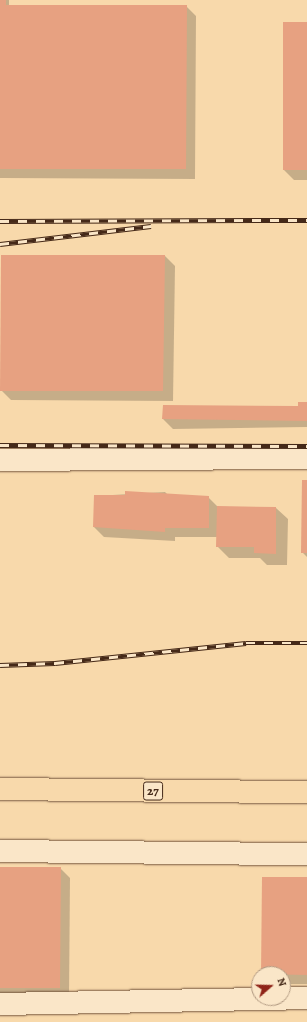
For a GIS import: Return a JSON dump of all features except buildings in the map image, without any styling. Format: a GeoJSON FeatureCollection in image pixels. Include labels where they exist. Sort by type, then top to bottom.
{"type":"FeatureCollection","features":[{"type":"Feature","properties":{"kind":"main road","name":"27"},"geometry":{"type":"LineString","coordinates":[[0,789],[307,792]]}},
{"type":"Feature","properties":{"kind":"lane"},"geometry":{"type":"LineString","coordinates":[[0,460],[307,458]]}},
{"type":"Feature","properties":{"kind":"lane"},"geometry":{"type":"LineString","coordinates":[[0,851],[307,854]]}},
{"type":"Feature","properties":{"kind":"lane"},"geometry":{"type":"LineString","coordinates":[[0,1004],[307,998]]}},
{"type":"Feature","properties":{"kind":"railway"},"geometry":{"type":"LineString","coordinates":[[0,221],[307,220]]}},
{"type":"Feature","properties":{"kind":"railway"},"geometry":{"type":"LineString","coordinates":[[0,244],[151,226]]}},
{"type":"Feature","properties":{"kind":"railway"},"geometry":{"type":"LineString","coordinates":[[0,445],[307,446]]}},
{"type":"Feature","properties":{"kind":"railway"},"geometry":{"type":"LineString","coordinates":[[0,665],[55,663],[246,643],[307,643]]}}]}
